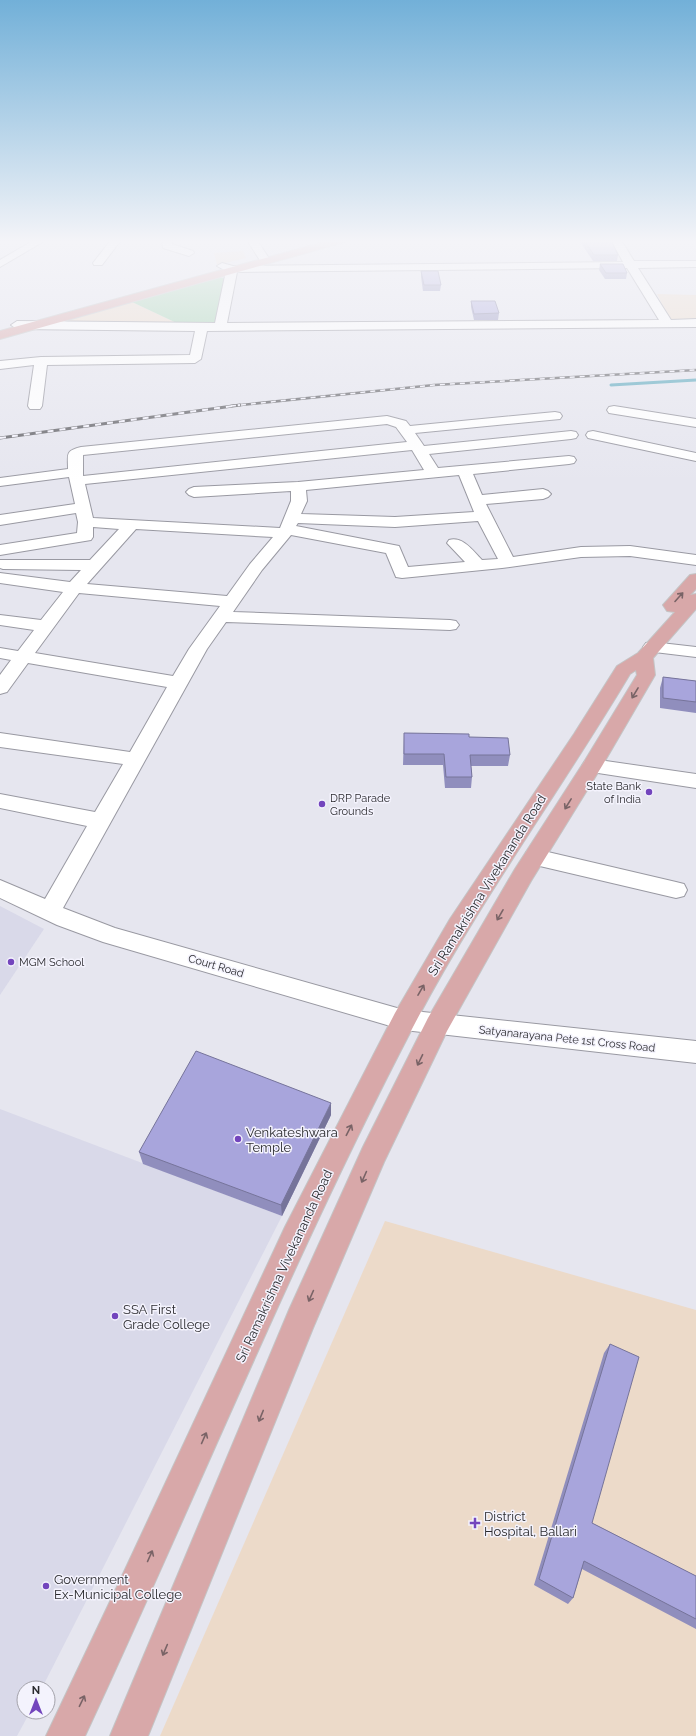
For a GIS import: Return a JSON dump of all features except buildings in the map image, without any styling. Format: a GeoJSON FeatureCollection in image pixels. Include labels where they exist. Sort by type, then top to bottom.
{"type":"FeatureCollection","features":[{"type":"Feature","properties":{"kind":"main road"},"geometry":{"type":"LineString","coordinates":[[0,329],[32,321]]}},
{"type":"Feature","properties":{"kind":"main road"},"geometry":{"type":"LineString","coordinates":[[0,335],[51,321]]}},
{"type":"Feature","properties":{"kind":"main road"},"geometry":{"type":"LineString","coordinates":[[696,579],[672,605],[678,617],[696,613]]}},
{"type":"Feature","properties":{"kind":"main road","name":"Sri Ramakrishna Vivekananda Road"},"geometry":{"type":"LineString","coordinates":[[129,1736],[300,1321],[373,1156],[458,925],[582,738],[623,670],[648,652],[678,617],[696,599]]}},
{"type":"Feature","properties":{"kind":"main road","name":"Sri Ramakrishna Vivekananda Road"},"geometry":{"type":"LineString","coordinates":[[65,1736],[128,1604],[295,1237],[421,1023],[534,857],[592,766],[646,675],[648,652]]}},
{"type":"Feature","properties":{"kind":"street"},"geometry":{"type":"LineString","coordinates":[[220,327],[221,321]]}},
{"type":"Feature","properties":{"kind":"street"},"geometry":{"type":"LineString","coordinates":[[17,325],[220,327],[696,323]]}},
{"type":"Feature","properties":{"kind":"street"},"geometry":{"type":"LineString","coordinates":[[0,366],[41,361],[195,359],[202,327]]}},
{"type":"Feature","properties":{"kind":"street"},"geometry":{"type":"LineString","coordinates":[[35,406],[41,361]]}},
{"type":"Feature","properties":{"kind":"street"},"geometry":{"type":"LineString","coordinates":[[614,410],[696,423]]}},
{"type":"Feature","properties":{"kind":"street"},"geometry":{"type":"LineString","coordinates":[[406,430],[555,416]]}},
{"type":"Feature","properties":{"kind":"street"},"geometry":{"type":"LineString","coordinates":[[1,564],[86,537],[84,515],[75,476],[75,453],[80,451],[387,420],[401,424],[433,472]]}},
{"type":"Feature","properties":{"kind":"street"},"geometry":{"type":"LineString","coordinates":[[0,482],[571,435]]}},
{"type":"Feature","properties":{"kind":"street"},"geometry":{"type":"LineString","coordinates":[[593,435],[696,457]]}},
{"type":"Feature","properties":{"kind":"street"},"geometry":{"type":"LineString","coordinates":[[194,492],[298,486],[569,460]]}},
{"type":"Feature","properties":{"kind":"street"},"geometry":{"type":"LineString","coordinates":[[464,469],[483,516],[508,562]]}},
{"type":"Feature","properties":{"kind":"street"},"geometry":{"type":"LineString","coordinates":[[49,912],[198,649],[256,567],[288,526],[299,502],[298,486]]}},
{"type":"Feature","properties":{"kind":"street"},"geometry":{"type":"LineString","coordinates":[[477,500],[543,494]]}},
{"type":"Feature","properties":{"kind":"street"},"geometry":{"type":"LineString","coordinates":[[0,520],[84,515],[131,525],[288,526],[395,522],[483,516]]}},
{"type":"Feature","properties":{"kind":"street"},"geometry":{"type":"LineString","coordinates":[[0,688],[74,588],[131,525]]}},
{"type":"Feature","properties":{"kind":"street"},"geometry":{"type":"LineString","coordinates":[[288,526],[366,545],[394,549],[402,573],[478,566],[581,552],[630,551],[696,560]]}},
{"type":"Feature","properties":{"kind":"street"},"geometry":{"type":"LineString","coordinates":[[455,543],[478,566]]}},
{"type":"Feature","properties":{"kind":"street"},"geometry":{"type":"LineString","coordinates":[[1,564],[95,565]]}},
{"type":"Feature","properties":{"kind":"street"},"geometry":{"type":"LineString","coordinates":[[1,564],[74,588],[226,610],[450,625]]}},
{"type":"Feature","properties":{"kind":"street"},"geometry":{"type":"LineString","coordinates":[[0,620],[46,626]]}},
{"type":"Feature","properties":{"kind":"street"},"geometry":{"type":"LineString","coordinates":[[648,652],[696,652]]}},
{"type":"Feature","properties":{"kind":"street"},"geometry":{"type":"LineString","coordinates":[[0,653],[179,683]]}},
{"type":"Feature","properties":{"kind":"street"},"geometry":{"type":"LineString","coordinates":[[0,740],[135,759]]}},
{"type":"Feature","properties":{"kind":"street"},"geometry":{"type":"LineString","coordinates":[[592,766],[696,781]]}},
{"type":"Feature","properties":{"kind":"street"},"geometry":{"type":"LineString","coordinates":[[0,801],[100,821]]}},
{"type":"Feature","properties":{"kind":"street"},"geometry":{"type":"LineString","coordinates":[[534,857],[676,890]]}},
{"type":"Feature","properties":{"kind":"street","name":"Court Road"},"geometry":{"type":"LineString","coordinates":[[0,888],[49,912],[111,936],[421,1023]]}},
{"type":"Feature","properties":{"kind":"street","name":"Satyanarayana Pete 1st Cross Road"},"geometry":{"type":"LineString","coordinates":[[421,1023],[696,1052]]}},
{"type":"Feature","properties":{"kind":"shaded area"},"geometry":{"type":"Polygon","coordinates":[[[66,321],[172,321],[183,326],[56,324],[66,321]]]}},
{"type":"Feature","properties":{"kind":"shaded area","name":"MGM School"},"geometry":{"type":"Polygon","coordinates":[[[0,906],[44,929],[0,995],[0,906]]]}},
{"type":"Feature","properties":{"kind":"shaded area","name":"SSA First Grade College"},"geometry":{"type":"Polygon","coordinates":[[[0,1109],[282,1216],[46,1680],[16,1680],[16,1720],[26,1720],[17,1736],[0,1736],[0,1109]]]}},
{"type":"Feature","properties":{"kind":"shaded area","name":"District Hospital, Ballari"},"geometry":{"type":"Polygon","coordinates":[[[385,1221],[696,1310],[696,1736],[160,1736],[385,1221]]]}},
{"type":"Feature","properties":{"kind":"green space"},"geometry":{"type":"Polygon","coordinates":[[[172,321],[219,321],[218,326],[183,326],[172,321]]]}},
{"type":"Feature","properties":{"kind":"waterway"},"geometry":{"type":"LineString","coordinates":[[611,385],[696,380]]}},
{"type":"Feature","properties":{"kind":"railway"},"geometry":{"type":"LineString","coordinates":[[238,405],[434,385],[696,370]]}},
{"type":"Feature","properties":{"kind":"railway"},"geometry":{"type":"LineString","coordinates":[[0,438],[238,405]]}},
{"type":"Feature","properties":{"kind":"railway"},"geometry":{"type":"LineString","coordinates":[[231,406],[238,405]]}},
{"type":"Feature","properties":{"kind":"place","name":"State Bank of India"},"geometry":{"type":"Point","coordinates":[649,792]}},
{"type":"Feature","properties":{"kind":"place","name":"DRP Parade Grounds"},"geometry":{"type":"Point","coordinates":[322,804]}},
{"type":"Feature","properties":{"kind":"place","name":"MGM School"},"geometry":{"type":"Point","coordinates":[11,962]}},
{"type":"Feature","properties":{"kind":"place","name":"Venkateshwara Temple"},"geometry":{"type":"Point","coordinates":[238,1139]}},
{"type":"Feature","properties":{"kind":"place","name":"SSA First Grade College"},"geometry":{"type":"Point","coordinates":[115,1316]}},
{"type":"Feature","properties":{"kind":"place","name":"District Hospital, Ballari"},"geometry":{"type":"Point","coordinates":[475,1523]}},
{"type":"Feature","properties":{"kind":"place","name":"Government Ex-Municipal College"},"geometry":{"type":"Point","coordinates":[46,1586]}}]}
